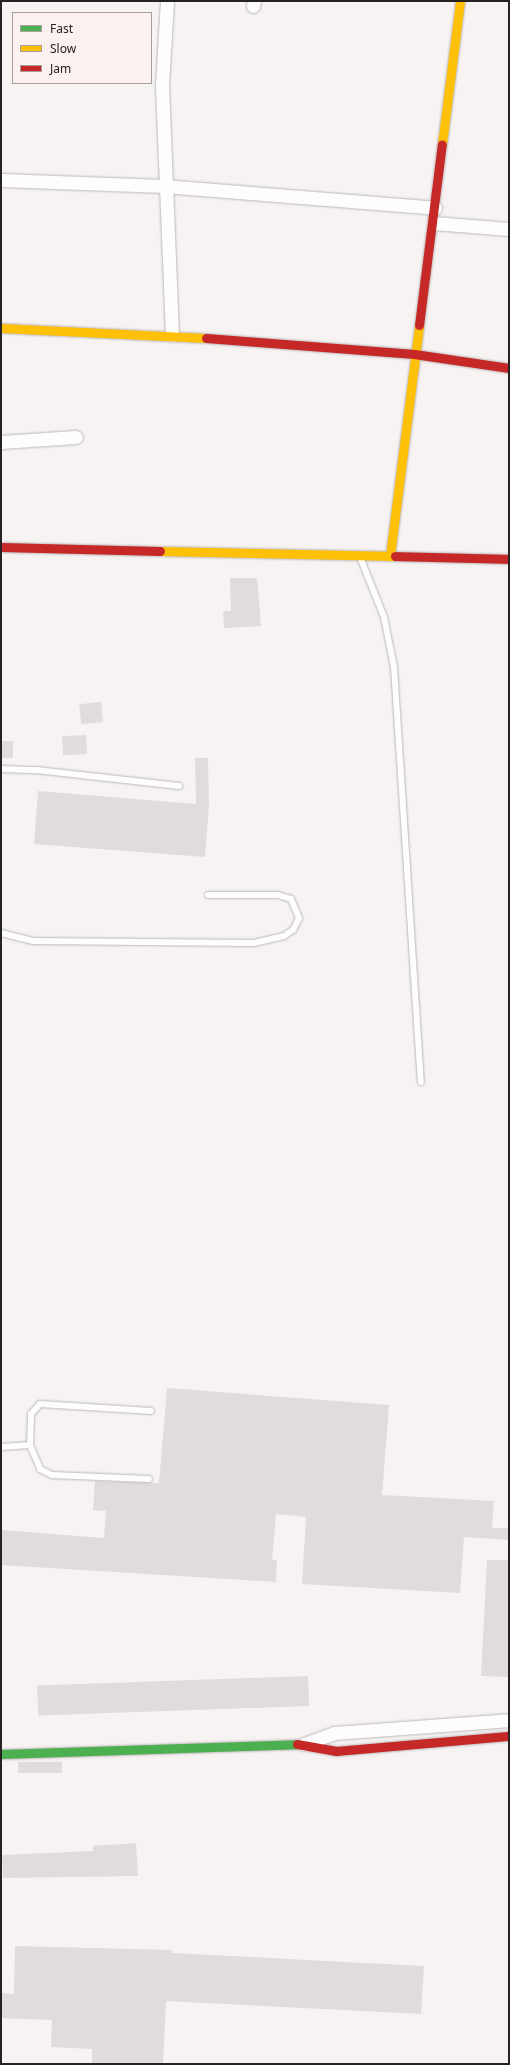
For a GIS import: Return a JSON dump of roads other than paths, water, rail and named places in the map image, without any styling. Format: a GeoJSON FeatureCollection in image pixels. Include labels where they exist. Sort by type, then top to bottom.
{"type":"FeatureCollection","features":[{"type":"Feature","properties":{"kind":"street"},"geometry":{"type":"LineString","coordinates":[[167,1],[162,79],[164,186],[172,335]]}},
{"type":"Feature","properties":{"kind":"street"},"geometry":{"type":"LineString","coordinates":[[390,556],[414,354],[434,223],[460,1]]}},
{"type":"Feature","properties":{"kind":"street"},"geometry":{"type":"LineString","coordinates":[[1,180],[164,186],[435,208]]}},
{"type":"Feature","properties":{"kind":"street"},"geometry":{"type":"LineString","coordinates":[[434,223],[509,229]]}},
{"type":"Feature","properties":{"kind":"street"},"geometry":{"type":"LineString","coordinates":[[1,328],[172,335],[414,354],[509,368]]}},
{"type":"Feature","properties":{"kind":"street"},"geometry":{"type":"LineString","coordinates":[[1,442],[76,437]]}},
{"type":"Feature","properties":{"kind":"street"},"geometry":{"type":"LineString","coordinates":[[1,547],[509,559]]}},
{"type":"Feature","properties":{"kind":"street"},"geometry":{"type":"LineString","coordinates":[[304,1744],[334,1733],[509,1720]]}},
{"type":"Feature","properties":{"kind":"street"},"geometry":{"type":"LineString","coordinates":[[455,1724],[458,1740]]}},
{"type":"Feature","properties":{"kind":"street"},"geometry":{"type":"LineString","coordinates":[[1,1754],[304,1744],[336,1751],[509,1736]]}},
{"type":"Feature","properties":{"kind":"lane"},"geometry":{"type":"LineString","coordinates":[[359,555],[384,617],[394,667],[421,1082]]}},
{"type":"Feature","properties":{"kind":"lane"},"geometry":{"type":"LineString","coordinates":[[1,769],[36,770],[178,786]]}},
{"type":"Feature","properties":{"kind":"lane"},"geometry":{"type":"LineString","coordinates":[[1,933],[33,941],[254,943],[284,936],[293,930],[300,918],[291,899],[278,895],[208,895]]}},
{"type":"Feature","properties":{"kind":"lane"},"geometry":{"type":"LineString","coordinates":[[149,1479],[45,1473],[35,1462],[30,1445],[30,1414],[40,1404],[151,1411]]}},
{"type":"Feature","properties":{"kind":"lane"},"geometry":{"type":"LineString","coordinates":[[1,1447],[30,1445]]}}]}
